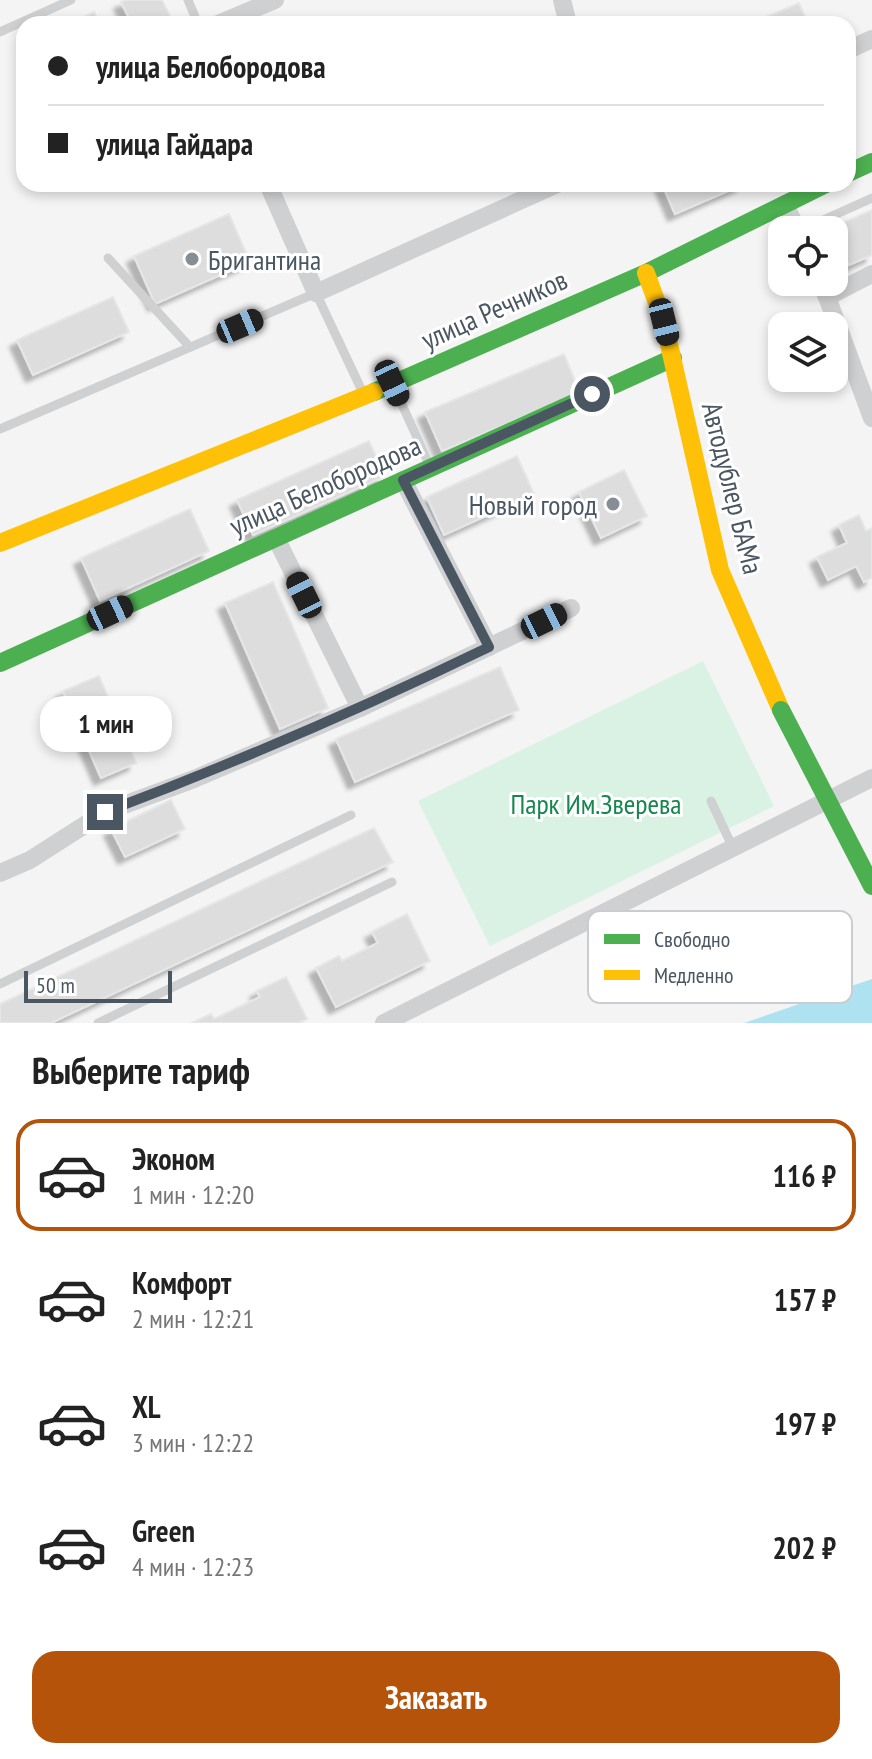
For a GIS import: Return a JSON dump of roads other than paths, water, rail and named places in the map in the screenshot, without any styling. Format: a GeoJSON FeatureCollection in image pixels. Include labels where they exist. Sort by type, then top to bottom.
{"type":"FeatureCollection","features":[{"type":"Feature","properties":{"kind":"main road","name":"улица Речников"},"geometry":{"type":"LineString","coordinates":[[0,543],[364,396],[646,273],[810,192]]}},
{"type":"Feature","properties":{"kind":"main road","name":"Автодублер БАМа"},"geometry":{"type":"LineString","coordinates":[[646,273],[673,358],[720,570],[781,710],[872,886]]}},
{"type":"Feature","properties":{"kind":"main road","name":"улица Белобородова"},"geometry":{"type":"LineString","coordinates":[[0,663],[673,358]]}},
{"type":"Feature","properties":{"kind":"street"},"geometry":{"type":"LineString","coordinates":[[237,16],[275,0]]}},
{"type":"Feature","properties":{"kind":"street"},"geometry":{"type":"LineString","coordinates":[[272,192],[316,293],[539,192]]}},
{"type":"Feature","properties":{"kind":"street"},"geometry":{"type":"LineString","coordinates":[[785,204],[791,216]]}},
{"type":"Feature","properties":{"kind":"street"},"geometry":{"type":"LineString","coordinates":[[848,282],[872,274]]}},
{"type":"Feature","properties":{"kind":"street"},"geometry":{"type":"LineString","coordinates":[[827,296],[872,418]]}},
{"type":"Feature","properties":{"kind":"street"},"geometry":{"type":"LineString","coordinates":[[403,480],[489,647]]}},
{"type":"Feature","properties":{"kind":"street"},"geometry":{"type":"LineString","coordinates":[[276,538],[360,708]]}},
{"type":"Feature","properties":{"kind":"street"},"geometry":{"type":"LineString","coordinates":[[0,873],[30,860],[105,812],[194,779],[360,708],[571,608]]}},
{"type":"Feature","properties":{"kind":"street"},"geometry":{"type":"LineString","coordinates":[[607,911],[872,778]]}},
{"type":"Feature","properties":{"kind":"street"},"geometry":{"type":"LineString","coordinates":[[384,1023],[588,921]]}},
{"type":"Feature","properties":{"kind":"lane"},"geometry":{"type":"LineString","coordinates":[[36,16],[71,0]]}},
{"type":"Feature","properties":{"kind":"lane"},"geometry":{"type":"LineString","coordinates":[[831,216],[872,198]]}},
{"type":"Feature","properties":{"kind":"lane"},"geometry":{"type":"LineString","coordinates":[[108,258],[190,347]]}},
{"type":"Feature","properties":{"kind":"lane"},"geometry":{"type":"LineString","coordinates":[[0,429],[316,293],[364,396]]}},
{"type":"Feature","properties":{"kind":"lane"},"geometry":{"type":"LineString","coordinates":[[392,383],[431,467]]}},
{"type":"Feature","properties":{"kind":"lane"},"geometry":{"type":"LineString","coordinates":[[711,801],[733,848]]}},
{"type":"Feature","properties":{"kind":"lane"},"geometry":{"type":"LineString","coordinates":[[0,984],[351,815]]}},
{"type":"Feature","properties":{"kind":"lane"},"geometry":{"type":"LineString","coordinates":[[98,1023],[392,882]]}},
{"type":"Feature","properties":{"kind":"water"},"geometry":{"type":"Polygon","coordinates":[[[872,979],[872,1023],[744,1023],[802,1003],[852,1003],[852,986],[872,979]]]}},
{"type":"Feature","properties":{"kind":"place","name":"Бригантина"},"geometry":{"type":"Point","coordinates":[192,259]}},
{"type":"Feature","properties":{"kind":"place","name":"Новый город"},"geometry":{"type":"Point","coordinates":[613,504]}},
{"type":"Feature","properties":{"kind":"park label","name":"Парк Им.Зверева"},"geometry":{"type":"Point","coordinates":[596,803]}}]}
